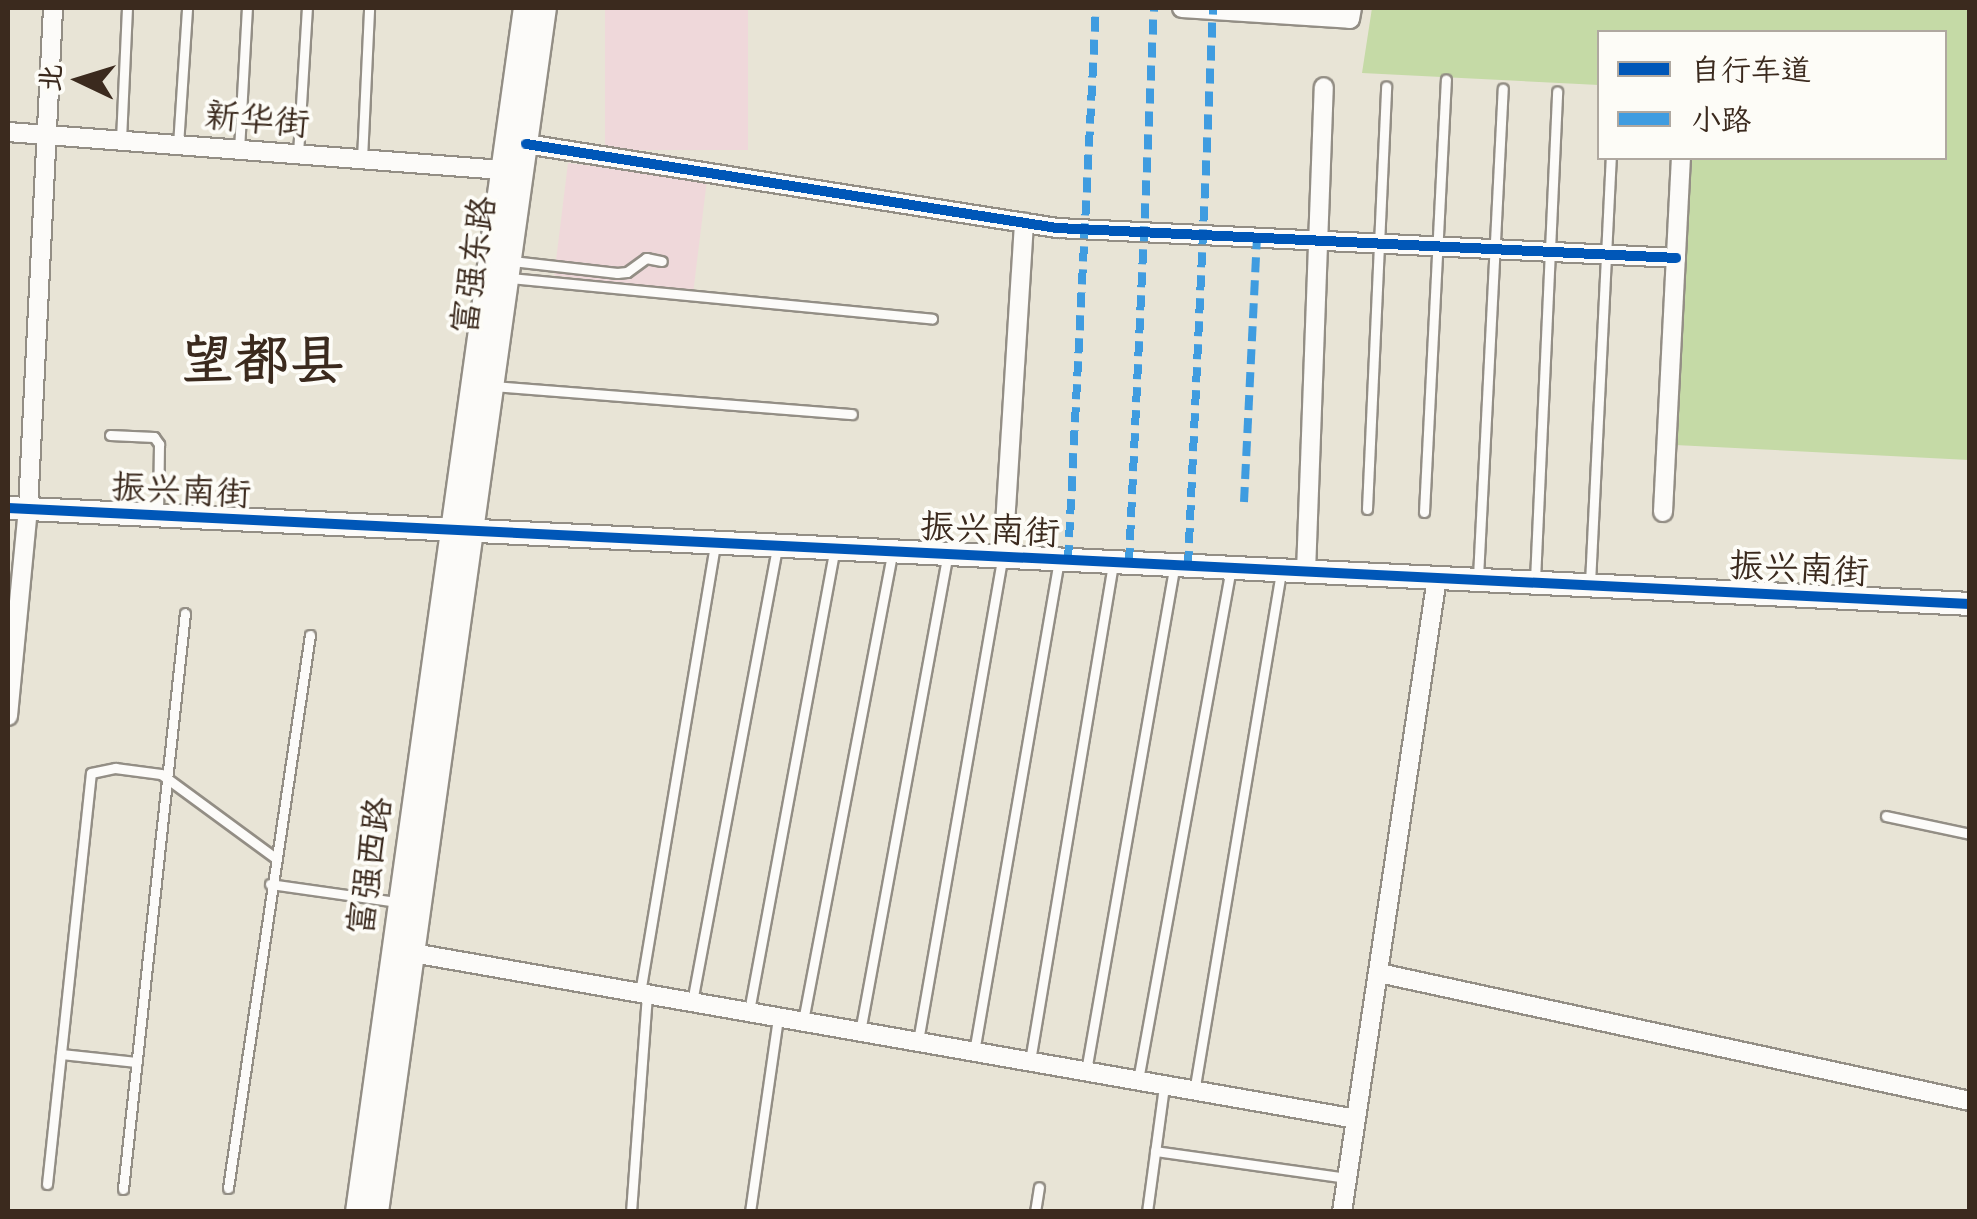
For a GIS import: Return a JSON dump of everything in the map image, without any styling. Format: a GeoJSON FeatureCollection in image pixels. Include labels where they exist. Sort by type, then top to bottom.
{"type":"FeatureCollection","features":[{"type":"Feature","properties":{"kind":"main road","name":"富强东路"},"geometry":{"type":"LineString","coordinates":[[461,531],[502,170],[525,8]]}},
{"type":"Feature","properties":{"kind":"main road","name":"富强东路"},"geometry":{"type":"LineString","coordinates":[[461,531],[492,386],[545,8]]}},
{"type":"Feature","properties":{"kind":"main road","name":"振兴南街"},"geometry":{"type":"LineString","coordinates":[[18,509],[1970,604]]}},
{"type":"Feature","properties":{"kind":"main road","name":"富强西路"},"geometry":{"type":"LineString","coordinates":[[356,1212],[399,902],[461,531]]}},
{"type":"Feature","properties":{"kind":"main road","name":"富强西路"},"geometry":{"type":"LineString","coordinates":[[377,1212],[461,531]]}},
{"type":"Feature","properties":{"kind":"street"},"geometry":{"type":"LineString","coordinates":[[8,716],[18,509],[53,8]]}},
{"type":"Feature","properties":{"kind":"street"},"geometry":{"type":"LineString","coordinates":[[1182,8],[1350,20],[1352,8]]}},
{"type":"Feature","properties":{"kind":"street"},"geometry":{"type":"LineString","coordinates":[[1306,572],[1324,87]]}},
{"type":"Feature","properties":{"kind":"street","name":"新华街"},"geometry":{"type":"LineString","coordinates":[[8,132],[502,170]]}},
{"type":"Feature","properties":{"kind":"street"},"geometry":{"type":"LineString","coordinates":[[526,144],[1057,228],[1676,258]]}},
{"type":"Feature","properties":{"kind":"street"},"geometry":{"type":"LineString","coordinates":[[1663,512],[1682,160]]}},
{"type":"Feature","properties":{"kind":"street"},"geometry":{"type":"LineString","coordinates":[[1002,557],[1024,222]]}},
{"type":"Feature","properties":{"kind":"street"},"geometry":{"type":"LineString","coordinates":[[1342,1212],[1437,578]]}},
{"type":"Feature","properties":{"kind":"street"},"geometry":{"type":"LineString","coordinates":[[412,952],[1356,1119]]}},
{"type":"Feature","properties":{"kind":"street"},"geometry":{"type":"LineString","coordinates":[[1379,973],[1970,1101]]}},
{"type":"Feature","properties":{"kind":"lane"},"geometry":{"type":"LineString","coordinates":[[121,140],[128,8]]}},
{"type":"Feature","properties":{"kind":"lane"},"geometry":{"type":"LineString","coordinates":[[178,145],[188,8]]}},
{"type":"Feature","properties":{"kind":"lane"},"geometry":{"type":"LineString","coordinates":[[239,150],[247,8]]}},
{"type":"Feature","properties":{"kind":"lane"},"geometry":{"type":"LineString","coordinates":[[298,154],[306,8]]}},
{"type":"Feature","properties":{"kind":"lane"},"geometry":{"type":"LineString","coordinates":[[362,159],[369,8]]}},
{"type":"Feature","properties":{"kind":"lane"},"geometry":{"type":"LineString","coordinates":[[1424,512],[1446,80]]}},
{"type":"Feature","properties":{"kind":"lane"},"geometry":{"type":"LineString","coordinates":[[1367,509],[1386,86]]}},
{"type":"Feature","properties":{"kind":"lane"},"geometry":{"type":"LineString","coordinates":[[1478,580],[1502,89]]}},
{"type":"Feature","properties":{"kind":"lane"},"geometry":{"type":"LineString","coordinates":[[1535,583],[1556,91]]}},
{"type":"Feature","properties":{"kind":"lane"},"geometry":{"type":"LineString","coordinates":[[1590,586],[1612,160]]}},
{"type":"Feature","properties":{"kind":"lane"},"geometry":{"type":"LineString","coordinates":[[508,269],[617,273],[626,272],[646,258],[662,261]]}},
{"type":"Feature","properties":{"kind":"lane"},"geometry":{"type":"LineString","coordinates":[[508,269],[932,319]]}},
{"type":"Feature","properties":{"kind":"lane"},"geometry":{"type":"LineString","coordinates":[[492,386],[852,414]]}},
{"type":"Feature","properties":{"kind":"lane"},"geometry":{"type":"LineString","coordinates":[[110,435],[154,438],[159,444],[158,516]]}},
{"type":"Feature","properties":{"kind":"lane"},"geometry":{"type":"LineString","coordinates":[[630,1212],[643,993],[715,544]]}},
{"type":"Feature","properties":{"kind":"lane"},"geometry":{"type":"LineString","coordinates":[[692,1002],[778,547]]}},
{"type":"Feature","properties":{"kind":"lane"},"geometry":{"type":"LineString","coordinates":[[749,1012],[834,549]]}},
{"type":"Feature","properties":{"kind":"lane"},"geometry":{"type":"LineString","coordinates":[[803,1021],[892,552]]}},
{"type":"Feature","properties":{"kind":"lane"},"geometry":{"type":"LineString","coordinates":[[860,1032],[947,554]]}},
{"type":"Feature","properties":{"kind":"lane"},"geometry":{"type":"LineString","coordinates":[[917,1044],[1002,557]]}},
{"type":"Feature","properties":{"kind":"lane"},"geometry":{"type":"LineString","coordinates":[[973,1054],[1059,560]]}},
{"type":"Feature","properties":{"kind":"lane"},"geometry":{"type":"LineString","coordinates":[[1030,1064],[1114,562]]}},
{"type":"Feature","properties":{"kind":"lane"},"geometry":{"type":"LineString","coordinates":[[1086,1074],[1174,566]]}},
{"type":"Feature","properties":{"kind":"lane"},"geometry":{"type":"LineString","coordinates":[[1138,1082],[1232,568]]}},
{"type":"Feature","properties":{"kind":"lane"},"geometry":{"type":"LineString","coordinates":[[1194,1092],[1282,570]]}},
{"type":"Feature","properties":{"kind":"lane"},"geometry":{"type":"LineString","coordinates":[[124,1189],[185,613]]}},
{"type":"Feature","properties":{"kind":"lane"},"geometry":{"type":"LineString","coordinates":[[228,1188],[274,856],[280,847],[310,635]]}},
{"type":"Feature","properties":{"kind":"lane"},"geometry":{"type":"LineString","coordinates":[[47,1184],[91,773],[114,768],[160,774],[274,856]]}},
{"type":"Feature","properties":{"kind":"lane"},"geometry":{"type":"LineString","coordinates":[[1886,816],[1970,834]]}},
{"type":"Feature","properties":{"kind":"lane"},"geometry":{"type":"LineString","coordinates":[[270,884],[399,902]]}},
{"type":"Feature","properties":{"kind":"lane"},"geometry":{"type":"LineString","coordinates":[[750,1212],[778,1016]]}},
{"type":"Feature","properties":{"kind":"lane"},"geometry":{"type":"LineString","coordinates":[[61,1054],[137,1062]]}},
{"type":"Feature","properties":{"kind":"lane"},"geometry":{"type":"LineString","coordinates":[[1148,1212],[1164,1087]]}},
{"type":"Feature","properties":{"kind":"lane"},"geometry":{"type":"LineString","coordinates":[[1155,1151],[1346,1178]]}},
{"type":"Feature","properties":{"kind":"lane"},"geometry":{"type":"LineString","coordinates":[[1035,1212],[1039,1188]]}},
{"type":"Feature","properties":{"kind":"shaded area"},"geometry":{"type":"Polygon","coordinates":[[[605,8],[748,8],[748,150],[605,150],[605,8]]]}},
{"type":"Feature","properties":{"kind":"shaded area"},"geometry":{"type":"Polygon","coordinates":[[[568,163],[707,180],[693,292],[554,275],[568,163]]]}},
{"type":"Feature","properties":{"kind":"green space"},"geometry":{"type":"Polygon","coordinates":[[[1372,8],[1969,8],[1969,460],[1675,445],[1692,160],[1947,160],[1947,30],[1597,30],[1597,85],[1362,73],[1372,8]]]}},
{"type":"Feature","properties":{"kind":"marked path"},"geometry":{"type":"LineString","coordinates":[[1068,560],[1096,8]]}},
{"type":"Feature","properties":{"kind":"marked path"},"geometry":{"type":"LineString","coordinates":[[1129,563],[1154,8]]}},
{"type":"Feature","properties":{"kind":"marked path"},"geometry":{"type":"LineString","coordinates":[[1188,566],[1213,10]]}},
{"type":"Feature","properties":{"kind":"marked path"},"geometry":{"type":"LineString","coordinates":[[1244,502],[1257,238]]}},
{"type":"Feature","properties":{"kind":"cycle path"},"geometry":{"type":"LineString","coordinates":[[526,144],[1057,228],[1676,258]]}},
{"type":"Feature","properties":{"kind":"cycle path"},"geometry":{"type":"LineString","coordinates":[[8,508],[1970,604]]}},
{"type":"Feature","properties":{"kind":"district","name":"望都县"},"geometry":{"type":"Point","coordinates":[262,360]}}]}
